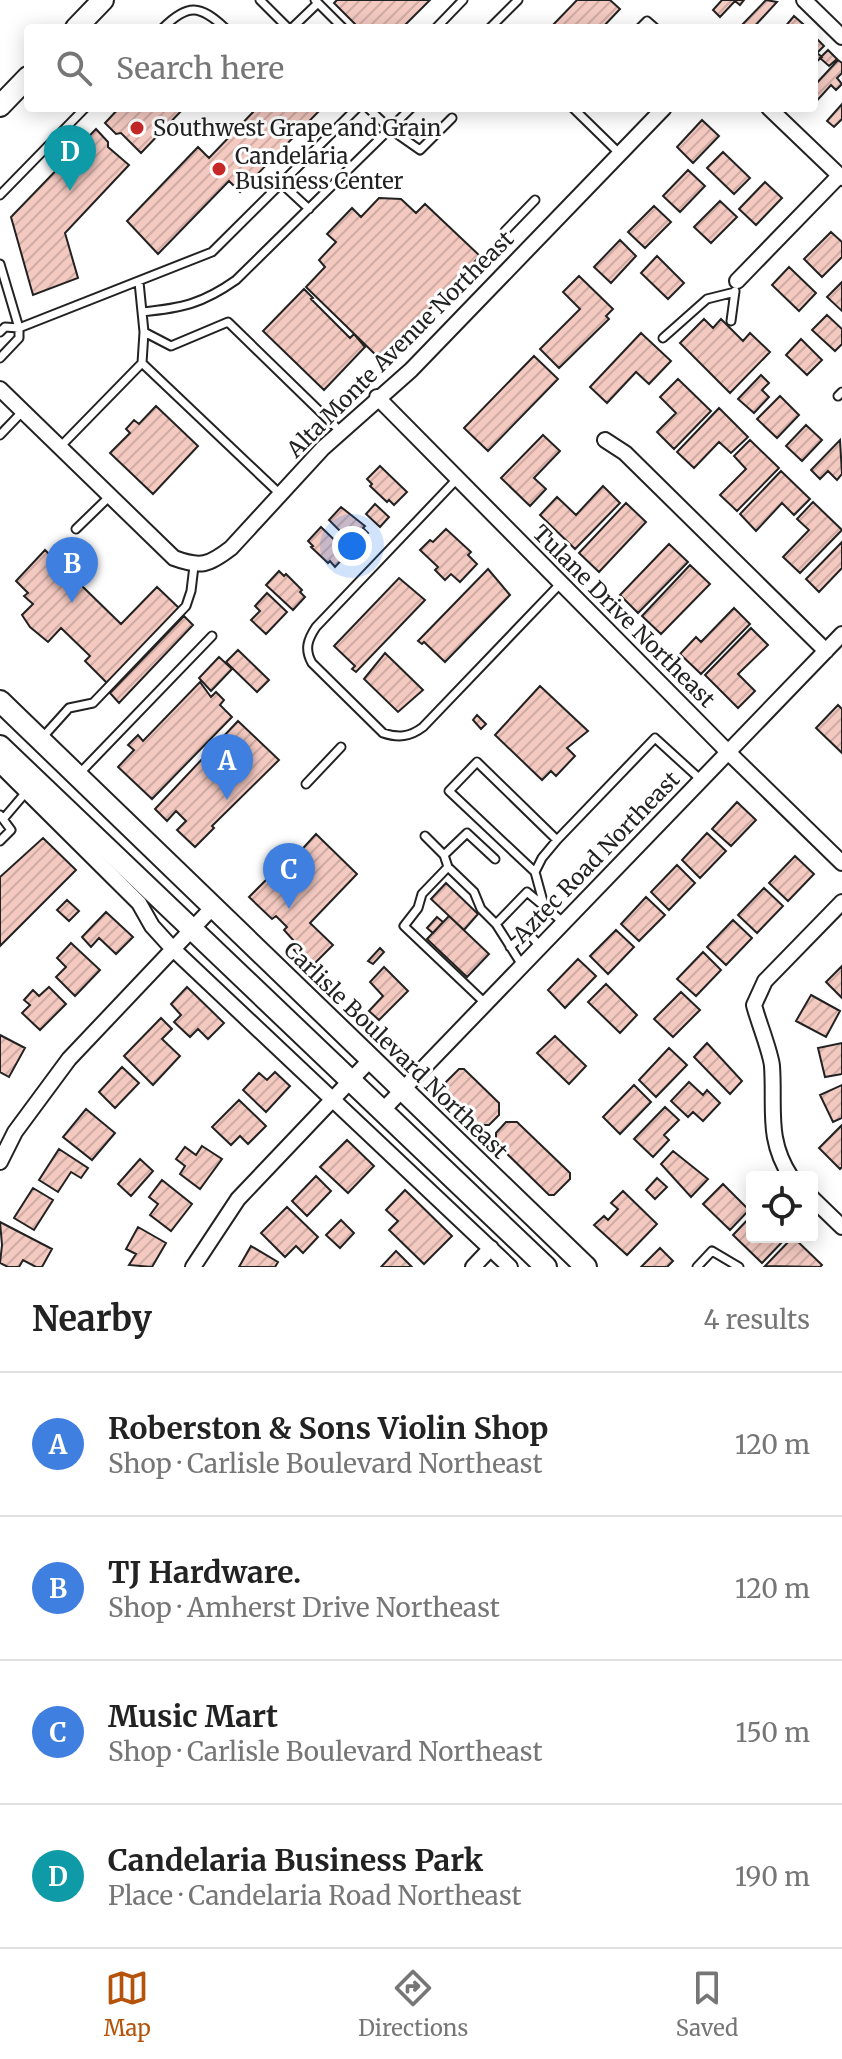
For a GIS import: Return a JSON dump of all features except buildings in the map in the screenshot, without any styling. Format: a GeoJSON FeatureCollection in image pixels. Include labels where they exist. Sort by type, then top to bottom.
{"type":"FeatureCollection","features":[{"type":"Feature","properties":{"kind":"main road"},"geometry":{"type":"LineString","coordinates":[[80,24],[103,0]]}},
{"type":"Feature","properties":{"kind":"main road"},"geometry":{"type":"LineString","coordinates":[[0,106],[24,81]]}},
{"type":"Feature","properties":{"kind":"main road","name":"Carlisle Boulevard Northeast"},"geometry":{"type":"LineString","coordinates":[[0,701],[586,1267]]}},
{"type":"Feature","properties":{"kind":"main road"},"geometry":{"type":"LineString","coordinates":[[0,746],[32,786],[192,928],[546,1267]]}},
{"type":"Feature","properties":{"kind":"street"},"geometry":{"type":"LineString","coordinates":[[804,0],[842,37]]}},
{"type":"Feature","properties":{"kind":"street","name":"Alta Monte Avenue Northeast"},"geometry":{"type":"LineString","coordinates":[[194,566],[216,559],[231,548],[340,431],[411,370],[660,112]]}},
{"type":"Feature","properties":{"kind":"street"},"geometry":{"type":"LineString","coordinates":[[736,286],[841,177],[773,112]]}},
{"type":"Feature","properties":{"kind":"street"},"geometry":{"type":"LineString","coordinates":[[0,389],[174,558],[194,566]]}},
{"type":"Feature","properties":{"kind":"street","name":"Tulane Drive Northeast"},"geometry":{"type":"LineString","coordinates":[[377,397],[842,863]]}},
{"type":"Feature","properties":{"kind":"street"},"geometry":{"type":"LineString","coordinates":[[605,440],[625,453],[826,651]]}},
{"type":"Feature","properties":{"kind":"street","name":"Aztec Road Northeast"},"geometry":{"type":"LineString","coordinates":[[382,1111],[842,634]]}},
{"type":"Feature","properties":{"kind":"street"},"geometry":{"type":"LineString","coordinates":[[0,765],[32,786],[139,903],[152,926],[172,948],[510,1267]]}},
{"type":"Feature","properties":{"kind":"street"},"geometry":{"type":"LineString","coordinates":[[787,1171],[779,1159],[772,1132],[772,1062],[754,1005],[765,981],[842,902]]}},
{"type":"Feature","properties":{"kind":"street"},"geometry":{"type":"LineString","coordinates":[[0,1162],[9,1128],[69,1059],[213,907]]}},
{"type":"Feature","properties":{"kind":"street"},"geometry":{"type":"LineString","coordinates":[[193,1267],[238,1199],[371,1059]]}},
{"type":"Feature","properties":{"kind":"street"},"geometry":{"type":"LineString","coordinates":[[818,1204],[842,1227]]}},
{"type":"Feature","properties":{"kind":"street"},"geometry":{"type":"LineString","coordinates":[[473,1267],[491,1248]]}},
{"type":"Feature","properties":{"kind":"lane"},"geometry":{"type":"LineString","coordinates":[[260,0],[286,24]]}},
{"type":"Feature","properties":{"kind":"lane"},"geometry":{"type":"LineString","coordinates":[[440,24],[463,0]]}},
{"type":"Feature","properties":{"kind":"lane"},"geometry":{"type":"LineString","coordinates":[[494,24],[518,0]]}},
{"type":"Feature","properties":{"kind":"lane"},"geometry":{"type":"LineString","coordinates":[[294,24],[316,1],[339,24]]}},
{"type":"Feature","properties":{"kind":"lane"},"geometry":{"type":"LineString","coordinates":[[167,24],[177,14],[192,9],[208,13],[220,24]]}},
{"type":"Feature","properties":{"kind":"lane"},"geometry":{"type":"LineString","coordinates":[[0,195],[81,112]]}},
{"type":"Feature","properties":{"kind":"lane"},"geometry":{"type":"LineString","coordinates":[[0,332],[5,327],[19,328],[212,252],[353,112]]}},
{"type":"Feature","properties":{"kind":"lane"},"geometry":{"type":"LineString","coordinates":[[372,112],[420,150],[452,118]]}},
{"type":"Feature","properties":{"kind":"lane"},"geometry":{"type":"LineString","coordinates":[[142,312],[181,308],[216,294],[236,280],[407,112]]}},
{"type":"Feature","properties":{"kind":"lane"},"geometry":{"type":"LineString","coordinates":[[577,112],[620,154]]}},
{"type":"Feature","properties":{"kind":"lane"},"geometry":{"type":"LineString","coordinates":[[281,183],[309,209]]}},
{"type":"Feature","properties":{"kind":"lane"},"geometry":{"type":"LineString","coordinates":[[505,231],[535,200]]}},
{"type":"Feature","properties":{"kind":"lane"},"geometry":{"type":"LineString","coordinates":[[0,264],[19,328],[19,338],[0,358]]}},
{"type":"Feature","properties":{"kind":"lane"},"geometry":{"type":"LineString","coordinates":[[60,447],[142,363],[144,332],[139,282]]}},
{"type":"Feature","properties":{"kind":"lane"},"geometry":{"type":"LineString","coordinates":[[731,321],[736,286]]}},
{"type":"Feature","properties":{"kind":"lane"},"geometry":{"type":"LineString","coordinates":[[663,338],[707,299],[736,286]]}},
{"type":"Feature","properties":{"kind":"lane"},"geometry":{"type":"LineString","coordinates":[[144,332],[171,346],[228,322],[340,431]]}},
{"type":"Feature","properties":{"kind":"lane"},"geometry":{"type":"LineString","coordinates":[[142,363],[281,495]]}},
{"type":"Feature","properties":{"kind":"lane"},"geometry":{"type":"LineString","coordinates":[[0,435],[23,411]]}},
{"type":"Feature","properties":{"kind":"lane"},"geometry":{"type":"LineString","coordinates":[[457,478],[316,627],[309,637],[307,649],[312,663],[383,733],[393,737],[405,736],[423,727],[561,583]]}},
{"type":"Feature","properties":{"kind":"lane"},"geometry":{"type":"LineString","coordinates":[[76,529],[110,496]]}},
{"type":"Feature","properties":{"kind":"lane"},"geometry":{"type":"LineString","coordinates":[[41,740],[69,708],[93,703],[186,606],[194,566]]}},
{"type":"Feature","properties":{"kind":"lane"},"geometry":{"type":"LineString","coordinates":[[77,776],[212,636]]}},
{"type":"Feature","properties":{"kind":"lane"},"geometry":{"type":"LineString","coordinates":[[61,700],[69,708]]}},
{"type":"Feature","properties":{"kind":"lane"},"geometry":{"type":"LineString","coordinates":[[535,872],[557,840],[655,738],[701,780]]}},
{"type":"Feature","properties":{"kind":"lane"},"geometry":{"type":"LineString","coordinates":[[306,784],[341,747]]}},
{"type":"Feature","properties":{"kind":"lane"},"geometry":{"type":"LineString","coordinates":[[510,947],[527,932],[546,907],[535,872],[449,791],[477,762],[557,840]]}},
{"type":"Feature","properties":{"kind":"lane"},"geometry":{"type":"LineString","coordinates":[[0,841],[11,830],[2,816],[32,786]]}},
{"type":"Feature","properties":{"kind":"lane"},"geometry":{"type":"LineString","coordinates":[[444,855],[467,833],[495,859]]}},
{"type":"Feature","properties":{"kind":"lane"},"geometry":{"type":"LineString","coordinates":[[425,836],[444,855],[448,867],[474,892],[481,909],[496,924],[522,965]]}},
{"type":"Feature","properties":{"kind":"lane"},"geometry":{"type":"LineString","coordinates":[[448,867],[422,894],[418,908],[404,926],[485,1003]]}},
{"type":"Feature","properties":{"kind":"lane"},"geometry":{"type":"LineString","coordinates":[[496,924],[527,892],[563,922]]}},
{"type":"Feature","properties":{"kind":"lane"},"geometry":{"type":"LineString","coordinates":[[527,932],[540,946]]}},
{"type":"Feature","properties":{"kind":"lane"},"geometry":{"type":"LineString","coordinates":[[697,1267],[712,1251],[739,1267]]}},
{"type":"Feature","properties":{"kind":"place","name":"Southwest Grape and Grain"},"geometry":{"type":"Point","coordinates":[137,128]}},
{"type":"Feature","properties":{"kind":"place","name":"Candelaria Business Center"},"geometry":{"type":"Point","coordinates":[219,169]}},
{"type":"Feature","properties":{"kind":"place","name":"Candelaria Business Park"},"geometry":{"type":"Point","coordinates":[70,191]}},
{"type":"Feature","properties":{"kind":"place","name":"TJ Hardware."},"geometry":{"type":"Point","coordinates":[72,603]}},
{"type":"Feature","properties":{"kind":"place","name":"Roberston & Sons Violin Shop"},"geometry":{"type":"Point","coordinates":[227,800]}},
{"type":"Feature","properties":{"kind":"place","name":"Music Mart"},"geometry":{"type":"Point","coordinates":[289,909]}}]}
